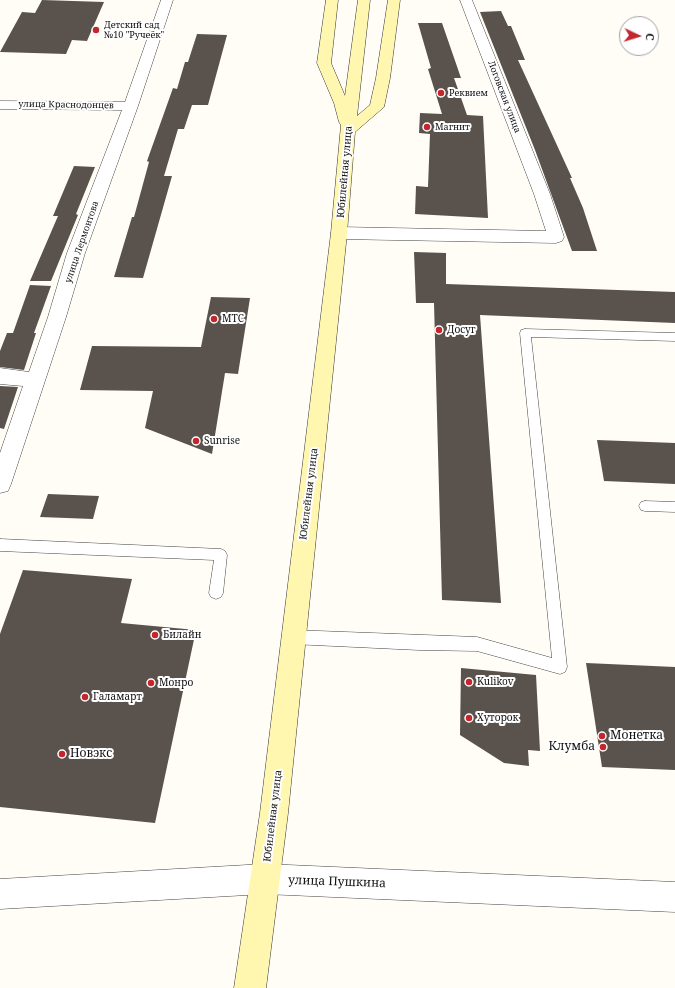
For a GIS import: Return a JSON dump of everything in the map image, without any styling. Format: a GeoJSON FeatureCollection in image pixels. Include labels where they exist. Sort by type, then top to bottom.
{"type":"FeatureCollection","features":[{"type":"Feature","properties":{"kind":"main road"},"geometry":{"type":"LineString","coordinates":[[332,0],[324,64],[341,103],[348,131],[377,107],[383,78],[394,0]]}},
{"type":"Feature","properties":{"kind":"main road","name":"Юбилейная улица"},"geometry":{"type":"LineString","coordinates":[[250,988],[274,813],[292,637],[339,233],[348,131],[364,0]]}},
{"type":"Feature","properties":{"kind":"street","name":"улица Лермонтова"},"geometry":{"type":"LineString","coordinates":[[0,484],[57,317],[76,253],[131,106],[167,0]]}},
{"type":"Feature","properties":{"kind":"street","name":"Логовская улица"},"geometry":{"type":"LineString","coordinates":[[339,233],[556,237],[542,194],[466,0]]}},
{"type":"Feature","properties":{"kind":"street","name":"улица Краснодонцев"},"geometry":{"type":"LineString","coordinates":[[0,105],[131,106]]}},
{"type":"Feature","properties":{"kind":"street"},"geometry":{"type":"LineString","coordinates":[[0,376],[35,380]]}},
{"type":"Feature","properties":{"kind":"street","name":"улица Пушкина"},"geometry":{"type":"LineString","coordinates":[[0,894],[265,879],[675,897]]}},
{"type":"Feature","properties":{"kind":"lane"},"geometry":{"type":"LineString","coordinates":[[292,637],[477,644],[560,668],[525,333],[675,337]]}},
{"type":"Feature","properties":{"kind":"lane"},"geometry":{"type":"LineString","coordinates":[[645,506],[675,507]]}},
{"type":"Feature","properties":{"kind":"lane"},"geometry":{"type":"LineString","coordinates":[[0,545],[221,555],[216,593]]}},
{"type":"Feature","properties":{"kind":"building","name":"Детский сад №10 \"Ручеёк\""},"geometry":{"type":"Polygon","coordinates":[[[42,0],[104,2],[87,41],[72,40],[66,54],[0,52],[22,12],[35,13],[42,0]]]}},
{"type":"Feature","properties":{"kind":"building"},"geometry":{"type":"Polygon","coordinates":[[[501,11],[508,26],[511,26],[525,60],[518,60],[572,178],[570,178],[583,208],[597,251],[572,251],[535,150],[480,12],[501,11]]]}},
{"type":"Feature","properties":{"kind":"building"},"geometry":{"type":"Polygon","coordinates":[[[418,23],[442,23],[461,78],[454,78],[467,115],[483,116],[488,218],[415,214],[416,186],[428,187],[430,134],[419,133],[420,113],[442,114],[428,69],[431,68],[418,23]]]}},
{"type":"Feature","properties":{"kind":"building"},"geometry":{"type":"Polygon","coordinates":[[[197,34],[227,35],[208,105],[192,105],[184,129],[178,129],[164,176],[172,176],[143,278],[114,277],[132,217],[134,217],[149,162],[147,161],[173,88],[177,89],[185,62],[188,62],[197,34]]]}},
{"type":"Feature","properties":{"kind":"building"},"geometry":{"type":"Polygon","coordinates":[[[74,166],[95,167],[76,214],[78,215],[51,281],[30,281],[58,216],[53,216],[74,166]]]}},
{"type":"Feature","properties":{"kind":"building"},"geometry":{"type":"Polygon","coordinates":[[[414,252],[446,253],[446,284],[675,292],[675,323],[480,315],[501,603],[442,600],[434,303],[416,303],[414,252]]]}},
{"type":"Feature","properties":{"kind":"building"},"geometry":{"type":"Polygon","coordinates":[[[30,285],[51,286],[34,333],[36,333],[24,370],[0,367],[0,351],[7,333],[13,333],[30,285]]]}},
{"type":"Feature","properties":{"kind":"building"},"geometry":{"type":"Polygon","coordinates":[[[211,297],[250,298],[238,374],[225,373],[212,454],[145,428],[153,391],[80,390],[92,346],[201,347],[211,297]]]}},
{"type":"Feature","properties":{"kind":"building"},"geometry":{"type":"Polygon","coordinates":[[[0,386],[18,387],[4,429],[0,428],[0,386]]]}},
{"type":"Feature","properties":{"kind":"building"},"geometry":{"type":"Polygon","coordinates":[[[597,440],[675,443],[675,484],[604,481],[597,440]]]}},
{"type":"Feature","properties":{"kind":"building"},"geometry":{"type":"Polygon","coordinates":[[[48,494],[99,496],[93,519],[40,517],[48,494]]]}},
{"type":"Feature","properties":{"kind":"building"},"geometry":{"type":"Polygon","coordinates":[[[23,570],[132,579],[121,623],[196,630],[155,823],[0,807],[0,634],[23,570]]]}},
{"type":"Feature","properties":{"kind":"building"},"geometry":{"type":"Polygon","coordinates":[[[586,663],[675,667],[675,770],[602,767],[586,663]]]}},
{"type":"Feature","properties":{"kind":"building"},"geometry":{"type":"Polygon","coordinates":[[[461,668],[536,675],[540,751],[528,750],[529,766],[504,763],[460,735],[461,668]]]}},
{"type":"Feature","properties":{"kind":"place","name":"Детский сад №10 \"Ручеёк\""},"geometry":{"type":"Point","coordinates":[96,30]}},
{"type":"Feature","properties":{"kind":"place","name":"Реквием"},"geometry":{"type":"Point","coordinates":[441,93]}},
{"type":"Feature","properties":{"kind":"place","name":"Магнит"},"geometry":{"type":"Point","coordinates":[427,127]}},
{"type":"Feature","properties":{"kind":"place","name":"МТС"},"geometry":{"type":"Point","coordinates":[214,319]}},
{"type":"Feature","properties":{"kind":"place","name":"Досуг"},"geometry":{"type":"Point","coordinates":[439,330]}},
{"type":"Feature","properties":{"kind":"place","name":"Sunrise"},"geometry":{"type":"Point","coordinates":[196,441]}},
{"type":"Feature","properties":{"kind":"place","name":"Билайн"},"geometry":{"type":"Point","coordinates":[155,635]}},
{"type":"Feature","properties":{"kind":"place","name":"Kulikov"},"geometry":{"type":"Point","coordinates":[469,682]}},
{"type":"Feature","properties":{"kind":"place","name":"Монро"},"geometry":{"type":"Point","coordinates":[151,683]}},
{"type":"Feature","properties":{"kind":"place","name":"Галамарт"},"geometry":{"type":"Point","coordinates":[85,697]}},
{"type":"Feature","properties":{"kind":"place","name":"Хуторок"},"geometry":{"type":"Point","coordinates":[469,718]}},
{"type":"Feature","properties":{"kind":"place","name":"Монетка"},"geometry":{"type":"Point","coordinates":[602,736]}},
{"type":"Feature","properties":{"kind":"place","name":"Клумба"},"geometry":{"type":"Point","coordinates":[603,747]}},
{"type":"Feature","properties":{"kind":"place","name":"Новэкс"},"geometry":{"type":"Point","coordinates":[62,754]}}]}
